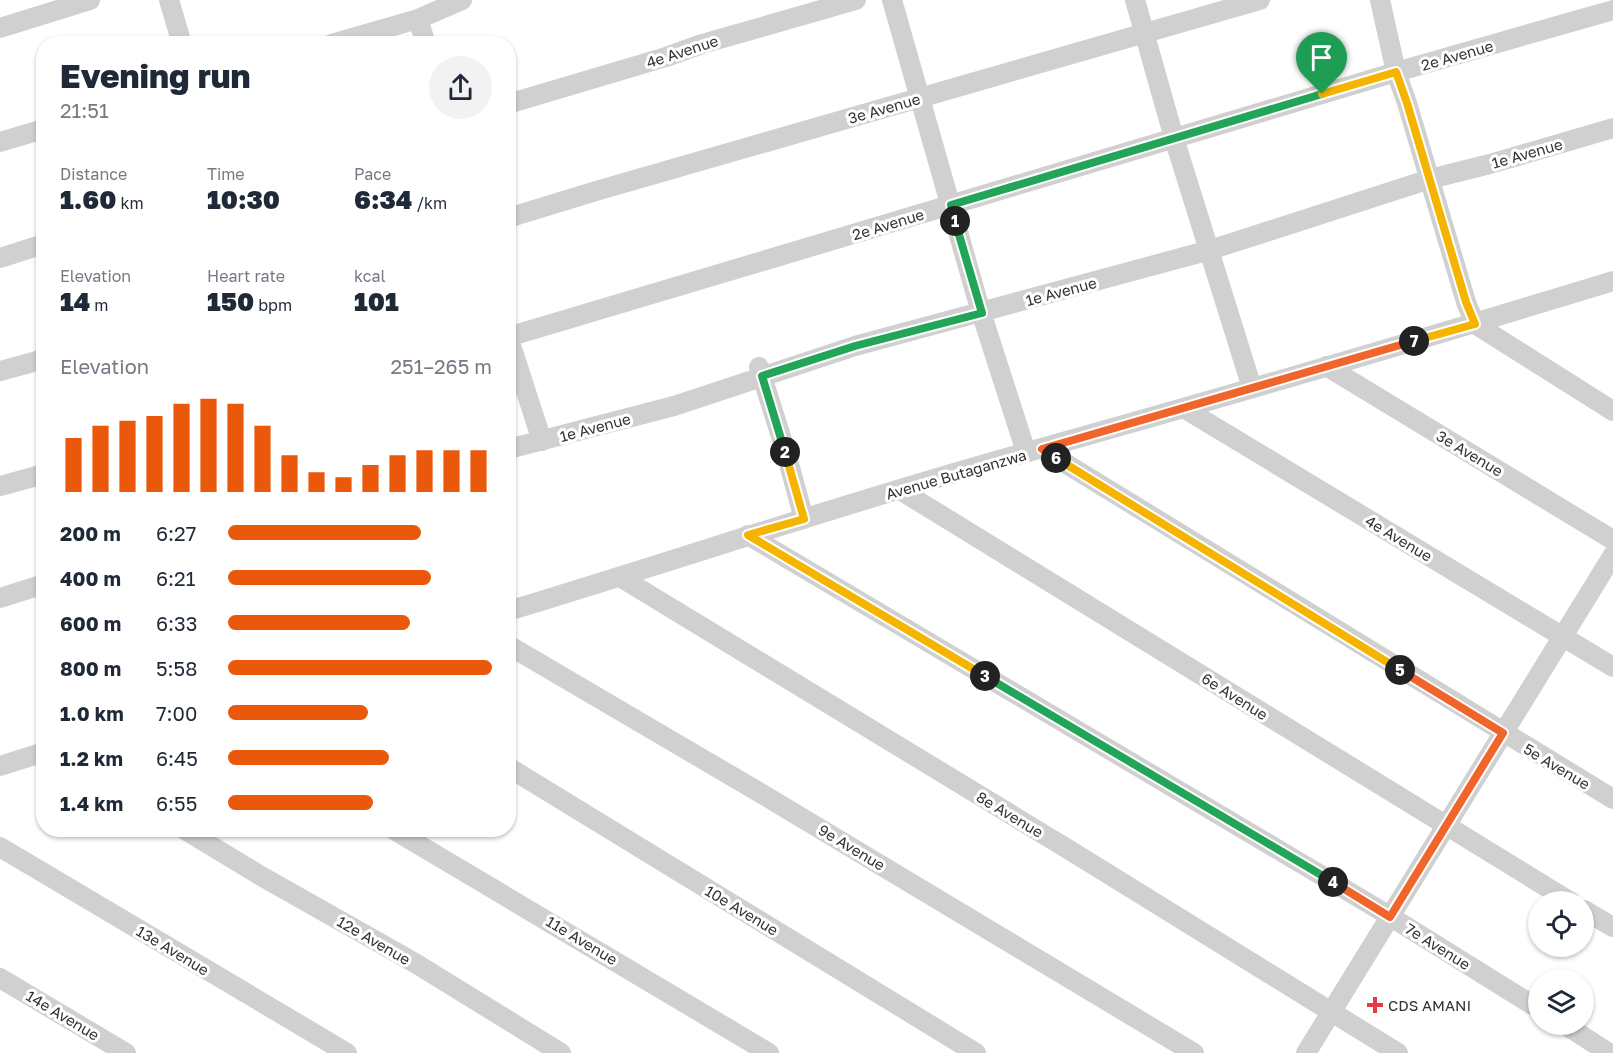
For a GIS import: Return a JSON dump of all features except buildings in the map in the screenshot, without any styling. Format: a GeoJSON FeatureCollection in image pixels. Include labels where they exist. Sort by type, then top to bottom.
{"type":"FeatureCollection","features":[{"type":"Feature","properties":{"kind":"street"},"geometry":{"type":"LineString","coordinates":[[0,28],[90,0]]}},
{"type":"Feature","properties":{"kind":"street"},"geometry":{"type":"LineString","coordinates":[[169,0],[180,36]]}},
{"type":"Feature","properties":{"kind":"street"},"geometry":{"type":"LineString","coordinates":[[360,36],[417,20],[462,0]]}},
{"type":"Feature","properties":{"kind":"street","name":"4e Avenue"},"geometry":{"type":"LineString","coordinates":[[516,102],[702,44],[856,0]]}},
{"type":"Feature","properties":{"kind":"street"},"geometry":{"type":"LineString","coordinates":[[892,0],[982,313],[1034,451]]}},
{"type":"Feature","properties":{"kind":"street"},"geometry":{"type":"LineString","coordinates":[[1135,0],[1174,138],[1252,388]]}},
{"type":"Feature","properties":{"kind":"street","name":"3e Avenue"},"geometry":{"type":"LineString","coordinates":[[516,216],[1260,0]]}},
{"type":"Feature","properties":{"kind":"street"},"geometry":{"type":"LineString","coordinates":[[1380,0],[1396,72],[1466,302],[1475,324],[1613,411]]}},
{"type":"Feature","properties":{"kind":"street","name":"2e Avenue"},"geometry":{"type":"LineString","coordinates":[[516,334],[1396,72],[1613,10]]}},
{"type":"Feature","properties":{"kind":"street"},"geometry":{"type":"LineString","coordinates":[[417,20],[423,36]]}},
{"type":"Feature","properties":{"kind":"street","name":"1e Avenue"},"geometry":{"type":"LineString","coordinates":[[516,447],[674,406],[761,371],[1210,250],[1430,179],[1613,128]]}},
{"type":"Feature","properties":{"kind":"street"},"geometry":{"type":"LineString","coordinates":[[0,142],[36,131]]}},
{"type":"Feature","properties":{"kind":"street"},"geometry":{"type":"LineString","coordinates":[[0,258],[36,247]]}},
{"type":"Feature","properties":{"kind":"street","name":"Avenue Butaganzwa"},"geometry":{"type":"LineString","coordinates":[[516,609],[748,535],[1613,282]]}},
{"type":"Feature","properties":{"kind":"street"},"geometry":{"type":"LineString","coordinates":[[0,372],[36,361]]}},
{"type":"Feature","properties":{"kind":"street"},"geometry":{"type":"LineString","coordinates":[[516,361],[542,441]]}},
{"type":"Feature","properties":{"kind":"street","name":"3e Avenue"},"geometry":{"type":"LineString","coordinates":[[1326,366],[1612,545]]}},
{"type":"Feature","properties":{"kind":"street"},"geometry":{"type":"LineString","coordinates":[[761,371],[804,519]]}},
{"type":"Feature","properties":{"kind":"street","name":"4e Avenue"},"geometry":{"type":"LineString","coordinates":[[1185,409],[1613,668]]}},
{"type":"Feature","properties":{"kind":"street","name":"5e Avenue"},"geometry":{"type":"LineString","coordinates":[[1034,451],[1613,799]]}},
{"type":"Feature","properties":{"kind":"street"},"geometry":{"type":"LineString","coordinates":[[0,486],[36,476]]}},
{"type":"Feature","properties":{"kind":"street","name":"6e Avenue"},"geometry":{"type":"LineString","coordinates":[[900,490],[1553,891]]}},
{"type":"Feature","properties":{"kind":"street","name":"7e Avenue"},"geometry":{"type":"LineString","coordinates":[[748,535],[1387,915],[1528,1002]]}},
{"type":"Feature","properties":{"kind":"street"},"geometry":{"type":"LineString","coordinates":[[1306,1053],[1328,1011],[1560,635],[1612,545]]}},
{"type":"Feature","properties":{"kind":"street","name":"8e Avenue"},"geometry":{"type":"LineString","coordinates":[[620,577],[1398,1053]]}},
{"type":"Feature","properties":{"kind":"street"},"geometry":{"type":"LineString","coordinates":[[0,598],[36,587]]}},
{"type":"Feature","properties":{"kind":"street","name":"9e Avenue"},"geometry":{"type":"LineString","coordinates":[[516,650],[788,809],[1194,1053]]}},
{"type":"Feature","properties":{"kind":"street"},"geometry":{"type":"LineString","coordinates":[[0,765],[36,754]]}},
{"type":"Feature","properties":{"kind":"street","name":"10e Avenue"},"geometry":{"type":"LineString","coordinates":[[516,772],[976,1053]]}},
{"type":"Feature","properties":{"kind":"street","name":"12e Avenue"},"geometry":{"type":"LineString","coordinates":[[197,837],[415,963],[561,1053]]}},
{"type":"Feature","properties":{"kind":"street","name":"11e Avenue"},"geometry":{"type":"LineString","coordinates":[[406,837],[769,1053]]}},
{"type":"Feature","properties":{"kind":"street","name":"13e Avenue"},"geometry":{"type":"LineString","coordinates":[[0,847],[348,1053]]}},
{"type":"Feature","properties":{"kind":"street"},"geometry":{"type":"LineString","coordinates":[[1594,915],[1613,927]]}},
{"type":"Feature","properties":{"kind":"street","name":"14e Avenue"},"geometry":{"type":"LineString","coordinates":[[0,978],[126,1053]]}},
{"type":"Feature","properties":{"kind":"street"},"geometry":{"type":"LineString","coordinates":[[1581,1035],[1609,1053]]}},
{"type":"Feature","properties":{"kind":"place","name":"CDS AMANI"},"geometry":{"type":"Point","coordinates":[1375,1005]}},
{"type":"Feature","properties":{"kind":"route"},"geometry":{"type":"LineString","coordinates":[[1396,72],[1466,302],[1475,324],[1042,449],[1503,733],[1390,917],[748,535],[804,519],[762,376],[855,346],[982,313],[951,205],[1322,94],[1396,72]]}}]}
